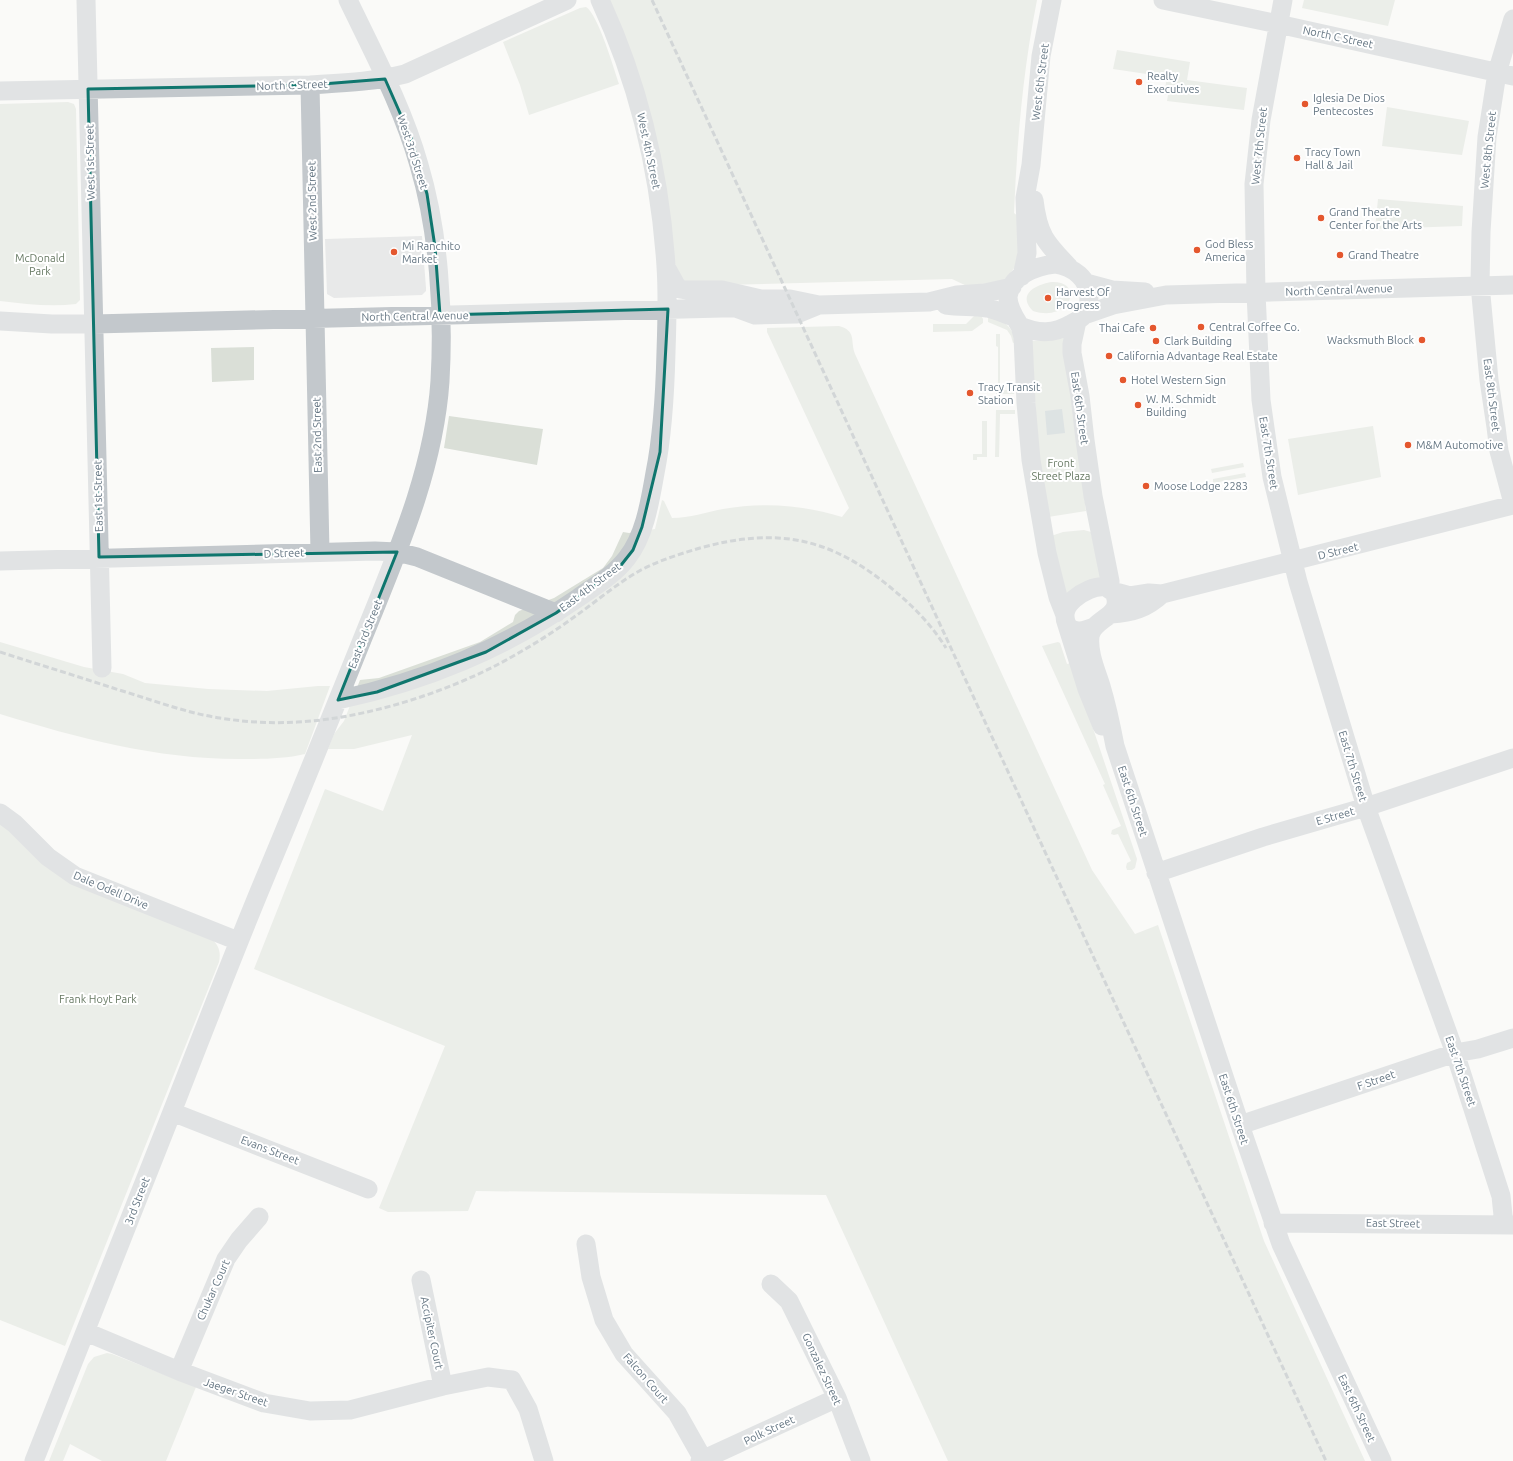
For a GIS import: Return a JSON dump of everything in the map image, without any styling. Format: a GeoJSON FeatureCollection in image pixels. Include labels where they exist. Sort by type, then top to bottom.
{"type":"FeatureCollection","features":[{"type":"Feature","properties":{"kind":"street","name":"West 1st Street"},"geometry":{"type":"LineString","coordinates":[[86,0],[94,324]]}},
{"type":"Feature","properties":{"kind":"street","name":"West 3rd Street"},"geometry":{"type":"LineString","coordinates":[[348,0],[385,79],[410,138],[427,194],[436,247],[440,315]]}},
{"type":"Feature","properties":{"kind":"street","name":"North C Street"},"geometry":{"type":"LineString","coordinates":[[0,91],[310,85],[359,83],[385,79],[405,74],[567,0]]}},
{"type":"Feature","properties":{"kind":"street","name":"West 4th Street"},"geometry":{"type":"LineString","coordinates":[[600,0],[610,21],[630,75],[654,166],[661,208],[668,310]]}},
{"type":"Feature","properties":{"kind":"street","name":"West 6th Street"},"geometry":{"type":"LineString","coordinates":[[1017,282],[1027,253],[1025,198],[1031,165],[1042,56],[1052,0]]}},
{"type":"Feature","properties":{"kind":"street","name":"North C Street"},"geometry":{"type":"LineString","coordinates":[[1163,0],[1505,75]]}},
{"type":"Feature","properties":{"kind":"street","name":"West 7th Street"},"geometry":{"type":"LineString","coordinates":[[1256,293],[1254,184],[1261,120],[1283,0]]}},
{"type":"Feature","properties":{"kind":"street","name":"West 8th Street"},"geometry":{"type":"LineString","coordinates":[[1480,285],[1481,232],[1487,137],[1505,75],[1513,19]]}},
{"type":"Feature","properties":{"kind":"street","name":"West 2nd Street"},"geometry":{"type":"LineString","coordinates":[[310,85],[314,318]]}},
{"type":"Feature","properties":{"kind":"street","name":"West 6th Street"},"geometry":{"type":"LineString","coordinates":[[1031,165],[1037,219],[1044,238],[1069,268]]}},
{"type":"Feature","properties":{"kind":"street"},"geometry":{"type":"LineString","coordinates":[[1055,264],[1069,268],[1079,274],[1086,283],[1089,293],[1089,303],[1081,318],[1063,328],[1046,333],[1030,330],[1017,322],[1010,308],[1008,296],[1017,282],[1037,268],[1046,265],[1055,264]]}},
{"type":"Feature","properties":{"kind":"street"},"geometry":{"type":"LineString","coordinates":[[666,267],[680,289],[722,290],[761,299]]}},
{"type":"Feature","properties":{"kind":"street","name":"North Central Avenue"},"geometry":{"type":"LineString","coordinates":[[929,302],[957,295],[985,292],[1017,282]]}},
{"type":"Feature","properties":{"kind":"street","name":"North Central Avenue"},"geometry":{"type":"LineString","coordinates":[[1086,283],[1112,290],[1141,291],[1166,296]]}},
{"type":"Feature","properties":{"kind":"street","name":"East 8th Street"},"geometry":{"type":"LineString","coordinates":[[1480,285],[1494,420],[1499,451],[1513,504]]}},
{"type":"Feature","properties":{"kind":"street","name":"North Central Avenue"},"geometry":{"type":"LineString","coordinates":[[1081,318],[1113,305],[1166,296],[1513,285]]}},
{"type":"Feature","properties":{"kind":"street","name":"East 7th Street"},"geometry":{"type":"LineString","coordinates":[[1256,293],[1261,400],[1272,477],[1298,582],[1366,807],[1455,1054],[1509,1225]]}},
{"type":"Feature","properties":{"kind":"street","name":"North Central Avenue"},"geometry":{"type":"LineString","coordinates":[[0,320],[52,324],[94,324],[668,310],[736,308],[761,299],[790,299],[820,305],[929,302],[957,307],[997,310],[1017,322]]}},
{"type":"Feature","properties":{"kind":"street","name":"North Central Avenue"},"geometry":{"type":"LineString","coordinates":[[736,308],[755,315],[797,314],[820,305]]}},
{"type":"Feature","properties":{"kind":"street","name":"East 4th Street"},"geometry":{"type":"LineString","coordinates":[[338,700],[377,692],[417,680],[486,652],[556,612],[618,569],[633,550],[642,527],[651,495],[660,452],[665,401],[668,310]]}},
{"type":"Feature","properties":{"kind":"street","name":"East 3rd Street"},"geometry":{"type":"LineString","coordinates":[[238,941],[338,700],[397,552],[422,480],[432,436],[439,386],[440,315]]}},
{"type":"Feature","properties":{"kind":"street","name":"East 2nd Street"},"geometry":{"type":"LineString","coordinates":[[314,318],[320,552]]}},
{"type":"Feature","properties":{"kind":"street","name":"East 6th Street"},"geometry":{"type":"LineString","coordinates":[[1081,318],[1073,338],[1072,353],[1080,396],[1090,474],[1111,590]]}},
{"type":"Feature","properties":{"kind":"street","name":"East 6th Street"},"geometry":{"type":"LineString","coordinates":[[1017,322],[1023,337],[1026,403],[1031,460],[1050,566],[1077,659],[1098,718],[1115,746]]}},
{"type":"Feature","properties":{"kind":"street","name":"East 1st Street"},"geometry":{"type":"LineString","coordinates":[[94,324],[102,668]]}},
{"type":"Feature","properties":{"kind":"street","name":"D Street"},"geometry":{"type":"LineString","coordinates":[[1111,590],[1130,596],[1149,593],[1162,594],[1293,562],[1513,504]]}},
{"type":"Feature","properties":{"kind":"street","name":"D Street"},"geometry":{"type":"LineString","coordinates":[[0,560],[320,552],[397,552],[417,557],[556,612]]}},
{"type":"Feature","properties":{"kind":"street"},"geometry":{"type":"LineString","coordinates":[[1096,587],[1111,590],[1115,596],[1116,604],[1111,614],[1094,626],[1085,630],[1077,631],[1069,628],[1066,620],[1067,606],[1085,592],[1096,587]]}},
{"type":"Feature","properties":{"kind":"street","name":"D Street"},"geometry":{"type":"LineString","coordinates":[[1111,614],[1120,614],[1140,609],[1151,604],[1162,594]]}},
{"type":"Feature","properties":{"kind":"street","name":"East 6th Street"},"geometry":{"type":"LineString","coordinates":[[1094,626],[1091,634],[1090,647],[1109,715],[1115,746],[1280,1244],[1382,1461]]}},
{"type":"Feature","properties":{"kind":"street","name":"E Street"},"geometry":{"type":"LineString","coordinates":[[1156,873],[1263,837],[1366,807],[1513,758]]}},
{"type":"Feature","properties":{"kind":"street","name":"Dale Odell Drive"},"geometry":{"type":"LineString","coordinates":[[0,813],[15,824],[48,857],[75,876],[238,941]]}},
{"type":"Feature","properties":{"kind":"street","name":"3rd Street"},"geometry":{"type":"LineString","coordinates":[[34,1461],[86,1332],[238,941]]}},
{"type":"Feature","properties":{"kind":"street","name":"F Street"},"geometry":{"type":"LineString","coordinates":[[1240,1125],[1455,1054],[1478,1050],[1513,1038]]}},
{"type":"Feature","properties":{"kind":"street","name":"Evans Street"},"geometry":{"type":"LineString","coordinates":[[172,1112],[368,1189]]}},
{"type":"Feature","properties":{"kind":"street","name":"Chukar Court"},"geometry":{"type":"LineString","coordinates":[[179,1371],[226,1259],[239,1240],[259,1217]]}},
{"type":"Feature","properties":{"kind":"street","name":"East Street"},"geometry":{"type":"LineString","coordinates":[[1273,1222],[1509,1225]]}},
{"type":"Feature","properties":{"kind":"street","name":"Falcon Court"},"geometry":{"type":"LineString","coordinates":[[586,1244],[591,1277],[604,1320],[624,1354],[677,1413],[703,1460]]}},
{"type":"Feature","properties":{"kind":"street","name":"Accipiter Court"},"geometry":{"type":"LineString","coordinates":[[421,1280],[443,1386]]}},
{"type":"Feature","properties":{"kind":"street","name":"Gonzalez Street"},"geometry":{"type":"LineString","coordinates":[[771,1284],[789,1301],[837,1398],[861,1461]]}},
{"type":"Feature","properties":{"kind":"street","name":"Jaeger Street"},"geometry":{"type":"LineString","coordinates":[[86,1332],[179,1371],[264,1403],[310,1411],[350,1410],[443,1386],[488,1378],[512,1380],[528,1409],[544,1461]]}},
{"type":"Feature","properties":{"kind":"street","name":"Polk Street"},"geometry":{"type":"LineString","coordinates":[[703,1460],[837,1398]]}},
{"type":"Feature","properties":{"kind":"highlighted area"},"geometry":{"type":"Polygon","coordinates":[[[385,79],[411,138],[427,194],[435,247],[440,315],[668,309],[660,452],[642,527],[633,550],[618,569],[556,613],[486,652],[377,692],[338,700],[397,552],[99,557],[88,89],[310,85],[385,79]]]}},
{"type":"Feature","properties":{"kind":"shaded area"},"geometry":{"type":"Polygon","coordinates":[[[422,236],[426,291],[422,295],[334,298],[327,294],[325,239],[422,236]]]}},
{"type":"Feature","properties":{"kind":"shaded area"},"geometry":{"type":"Polygon","coordinates":[[[1062,409],[1065,433],[1047,435],[1045,411],[1062,409]]]}},
{"type":"Feature","properties":{"kind":"green space"},"geometry":{"type":"Polygon","coordinates":[[[609,0],[1037,0],[1024,79],[1019,132],[1014,213],[1019,217],[1021,237],[1015,267],[1000,283],[969,287],[952,279],[723,285],[688,284],[677,272],[609,0]]]}},
{"type":"Feature","properties":{"kind":"green space"},"geometry":{"type":"Polygon","coordinates":[[[1304,0],[1395,0],[1388,26],[1302,8],[1304,0]]]}},
{"type":"Feature","properties":{"kind":"green space"},"geometry":{"type":"Polygon","coordinates":[[[586,7],[596,20],[610,55],[619,84],[529,115],[520,85],[503,42],[580,8],[586,7]]]}},
{"type":"Feature","properties":{"kind":"green space"},"geometry":{"type":"Polygon","coordinates":[[[1117,50],[1190,62],[1187,80],[1247,88],[1244,110],[1167,101],[1168,95],[1164,94],[1167,77],[1113,69],[1117,50]]]}},
{"type":"Feature","properties":{"kind":"green space","name":"McDonald Park"},"geometry":{"type":"Polygon","coordinates":[[[68,102],[74,104],[76,109],[80,300],[76,304],[57,305],[0,301],[0,104],[68,102]]]}},
{"type":"Feature","properties":{"kind":"green space"},"geometry":{"type":"Polygon","coordinates":[[[1387,107],[1469,121],[1462,155],[1382,146],[1387,107]]]}},
{"type":"Feature","properties":{"kind":"green space"},"geometry":{"type":"Polygon","coordinates":[[[1378,199],[1463,206],[1462,226],[1375,229],[1378,199]]]}},
{"type":"Feature","properties":{"kind":"green space"},"geometry":{"type":"Polygon","coordinates":[[[1052,282],[1062,283],[1068,288],[1071,294],[1069,301],[1064,307],[1057,311],[1046,313],[1033,311],[1028,305],[1027,300],[1030,291],[1040,285],[1052,282]]]}},
{"type":"Feature","properties":{"kind":"green space"},"geometry":{"type":"Polygon","coordinates":[[[980,313],[983,323],[972,331],[933,332],[933,324],[966,324],[975,315],[980,313]]]}},
{"type":"Feature","properties":{"kind":"green space"},"geometry":{"type":"Polygon","coordinates":[[[991,315],[1001,320],[1010,328],[1016,342],[1013,343],[1007,330],[988,322],[988,318],[991,315]]]}},
{"type":"Feature","properties":{"kind":"green space"},"geometry":{"type":"Polygon","coordinates":[[[839,326],[845,328],[851,334],[855,354],[1092,870],[1135,934],[1158,925],[1264,1241],[1365,1461],[948,1461],[826,1195],[476,1191],[468,1211],[388,1212],[379,1208],[445,1046],[254,969],[325,789],[383,811],[412,735],[354,749],[328,749],[334,734],[344,721],[360,680],[379,678],[480,642],[513,622],[515,615],[519,611],[554,598],[603,568],[612,556],[623,532],[629,533],[655,529],[662,500],[664,501],[672,518],[692,516],[723,509],[768,505],[798,507],[842,517],[849,508],[767,332],[767,328],[839,326]]]}},
{"type":"Feature","properties":{"kind":"green space"},"geometry":{"type":"Polygon","coordinates":[[[996,334],[1000,334],[1000,390],[1015,390],[1014,394],[996,394],[996,384],[998,383],[998,347],[996,346],[996,334]]]}},
{"type":"Feature","properties":{"kind":"green space","name":"Front Street Plaza"},"geometry":{"type":"Polygon","coordinates":[[[1065,337],[1086,511],[1048,517],[1039,477],[1032,341],[1048,341],[1065,337]]]}},
{"type":"Feature","properties":{"kind":"green space"},"geometry":{"type":"Polygon","coordinates":[[[254,347],[254,380],[212,382],[211,348],[254,347]]]}},
{"type":"Feature","properties":{"kind":"green space"},"geometry":{"type":"Polygon","coordinates":[[[996,410],[1015,410],[1015,414],[1000,414],[999,457],[995,457],[996,410]]]}},
{"type":"Feature","properties":{"kind":"green space"},"geometry":{"type":"Polygon","coordinates":[[[449,416],[543,429],[537,465],[444,448],[449,416]]]}},
{"type":"Feature","properties":{"kind":"green space"},"geometry":{"type":"Polygon","coordinates":[[[982,421],[987,421],[987,457],[977,457],[977,460],[973,460],[973,454],[982,454],[982,421]]]}},
{"type":"Feature","properties":{"kind":"green space"},"geometry":{"type":"Polygon","coordinates":[[[1373,426],[1381,477],[1298,495],[1288,439],[1373,426]]]}},
{"type":"Feature","properties":{"kind":"green space"},"geometry":{"type":"Polygon","coordinates":[[[1243,463],[1244,467],[1212,473],[1211,469],[1243,463]]]}},
{"type":"Feature","properties":{"kind":"green space"},"geometry":{"type":"Polygon","coordinates":[[[1245,473],[1246,477],[1213,483],[1213,479],[1245,473]]]}},
{"type":"Feature","properties":{"kind":"green space"},"geometry":{"type":"Polygon","coordinates":[[[1084,530],[1091,532],[1102,578],[1067,599],[1051,536],[1063,532],[1084,530]]]}},
{"type":"Feature","properties":{"kind":"green space"},"geometry":{"type":"Polygon","coordinates":[[[0,642],[84,667],[123,674],[145,683],[208,689],[267,691],[330,686],[305,754],[281,758],[239,759],[208,758],[147,751],[88,739],[0,714],[0,642]]]}},
{"type":"Feature","properties":{"kind":"green space"},"geometry":{"type":"Polygon","coordinates":[[[1058,642],[1060,643],[1067,664],[1071,663],[1137,859],[1135,868],[1132,870],[1127,870],[1127,863],[1131,861],[1118,834],[1111,834],[1112,830],[1121,826],[1103,785],[1105,784],[1042,646],[1058,642]]]}},
{"type":"Feature","properties":{"kind":"green space","name":"Frank Hoyt Park"},"geometry":{"type":"Polygon","coordinates":[[[0,822],[15,834],[212,939],[220,952],[219,962],[65,1346],[0,1320],[0,822]]]}},
{"type":"Feature","properties":{"kind":"green space"},"geometry":{"type":"Polygon","coordinates":[[[107,1353],[196,1387],[166,1461],[102,1461],[70,1444],[63,1461],[49,1461],[88,1364],[94,1357],[107,1353]]]}},
{"type":"Feature","properties":{"kind":"railway"},"geometry":{"type":"LineString","coordinates":[[652,0],[1326,1461]]}},
{"type":"Feature","properties":{"kind":"railway"},"geometry":{"type":"LineString","coordinates":[[0,652],[170,706],[207,716],[261,722],[302,722],[329,719],[392,706],[454,685],[493,667],[525,649],[557,629],[617,586],[648,566],[700,548],[753,538],[777,538],[801,541],[823,547],[845,557],[867,570],[906,601],[934,631],[946,648]]}},
{"type":"Feature","properties":{"kind":"place","name":"Realty Executives"},"geometry":{"type":"Point","coordinates":[1139,82]}},
{"type":"Feature","properties":{"kind":"place","name":"Iglesia De Dios Pentecostes"},"geometry":{"type":"Point","coordinates":[1305,104]}},
{"type":"Feature","properties":{"kind":"place","name":"Tracy Town Hall & Jail"},"geometry":{"type":"Point","coordinates":[1297,158]}},
{"type":"Feature","properties":{"kind":"place","name":"Grand Theatre Center for the Arts"},"geometry":{"type":"Point","coordinates":[1321,218]}},
{"type":"Feature","properties":{"kind":"place","name":"God Bless America"},"geometry":{"type":"Point","coordinates":[1197,250]}},
{"type":"Feature","properties":{"kind":"place","name":"Mi Ranchito Market"},"geometry":{"type":"Point","coordinates":[394,252]}},
{"type":"Feature","properties":{"kind":"place","name":"Grand Theatre"},"geometry":{"type":"Point","coordinates":[1340,255]}},
{"type":"Feature","properties":{"kind":"place","name":"Harvest Of Progress"},"geometry":{"type":"Point","coordinates":[1048,298]}},
{"type":"Feature","properties":{"kind":"place","name":"Central Coffee Co."},"geometry":{"type":"Point","coordinates":[1201,327]}},
{"type":"Feature","properties":{"kind":"place","name":"Thai Cafe"},"geometry":{"type":"Point","coordinates":[1153,328]}},
{"type":"Feature","properties":{"kind":"place","name":"Wacksmuth Block"},"geometry":{"type":"Point","coordinates":[1422,340]}},
{"type":"Feature","properties":{"kind":"place","name":"Clark Building"},"geometry":{"type":"Point","coordinates":[1156,341]}},
{"type":"Feature","properties":{"kind":"place","name":"California Advantage Real Estate"},"geometry":{"type":"Point","coordinates":[1109,356]}},
{"type":"Feature","properties":{"kind":"place","name":"Hotel Western Sign"},"geometry":{"type":"Point","coordinates":[1123,380]}},
{"type":"Feature","properties":{"kind":"place","name":"Tracy Transit Station"},"geometry":{"type":"Point","coordinates":[970,393]}},
{"type":"Feature","properties":{"kind":"place","name":"W. M. Schmidt Building"},"geometry":{"type":"Point","coordinates":[1138,405]}},
{"type":"Feature","properties":{"kind":"place","name":"M&M Automotive"},"geometry":{"type":"Point","coordinates":[1408,445]}},
{"type":"Feature","properties":{"kind":"place","name":"Moose Lodge 2283"},"geometry":{"type":"Point","coordinates":[1146,486]}}]}
